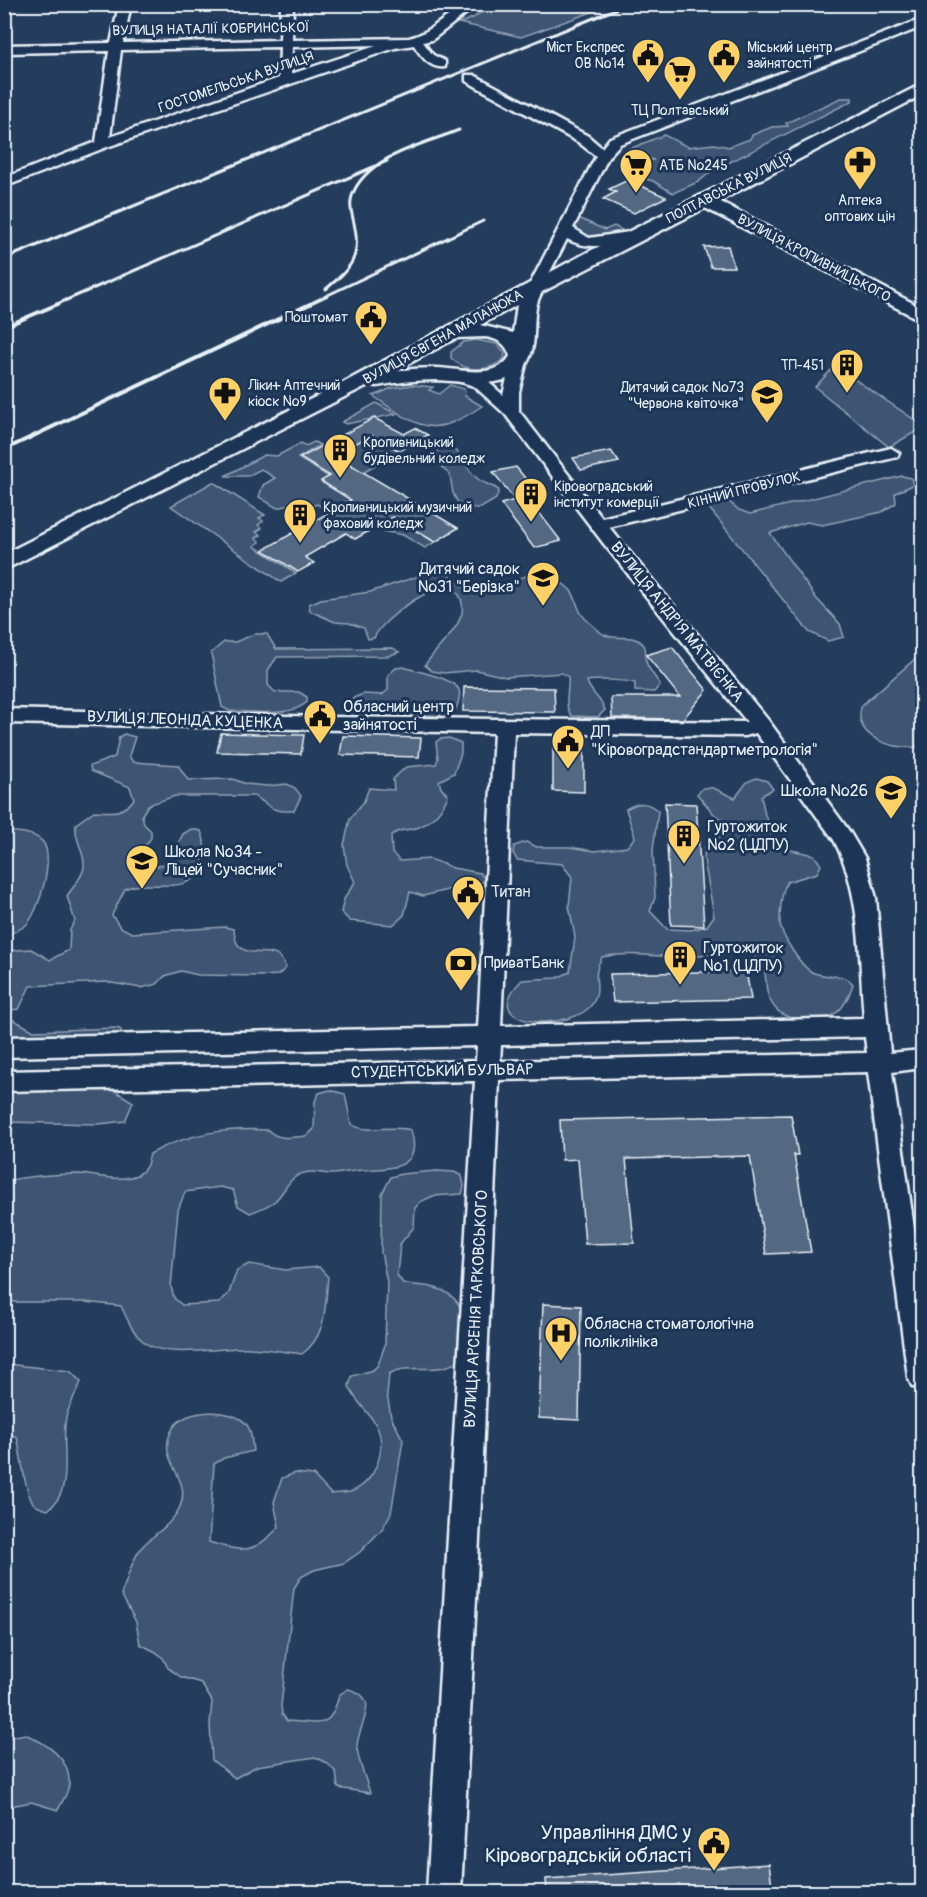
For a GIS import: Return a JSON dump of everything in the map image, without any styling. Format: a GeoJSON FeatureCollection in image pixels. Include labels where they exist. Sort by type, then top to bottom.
{"type":"FeatureCollection","features":[{"type":"Feature","properties":{"kind":"main road","name":"ПОЛТАВСЬКА ВУЛИЦЯ"},"geometry":{"type":"LineString","coordinates":[[536,286],[922,89]]}},
{"type":"Feature","properties":{"kind":"main road","name":"ВУЛИЦЯ КРОПИВНИЦЬКОГО"},"geometry":{"type":"LineString","coordinates":[[706,201],[922,315]]}},
{"type":"Feature","properties":{"kind":"main road","name":"ВУЛИЦЯ ЄВГЕНА МАЛАНЮКА"},"geometry":{"type":"LineString","coordinates":[[4,563],[346,389],[536,286]]}},
{"type":"Feature","properties":{"kind":"main road"},"geometry":{"type":"LineString","coordinates":[[346,389],[398,376],[461,377],[496,375],[507,371],[520,357],[524,309],[536,286]]}},
{"type":"Feature","properties":{"kind":"main road"},"geometry":{"type":"LineString","coordinates":[[461,377],[440,369],[431,359],[431,348],[444,337],[465,331],[494,333],[514,342],[520,357]]}},
{"type":"Feature","properties":{"kind":"street"},"geometry":{"type":"LineString","coordinates":[[102,144],[116,46],[125,4]]}},
{"type":"Feature","properties":{"kind":"street"},"geometry":{"type":"LineString","coordinates":[[285,80],[287,4]]}},
{"type":"Feature","properties":{"kind":"street","name":"ГОСТОМЕЛЬСЬКА ВУЛИЦЯ"},"geometry":{"type":"LineString","coordinates":[[4,183],[102,144],[285,80],[392,45],[417,40],[444,27],[470,5]]}},
{"type":"Feature","properties":{"kind":"street","name":"ВУЛИЦЯ ЄВГЕНА МАЛАНЮКА"},"geometry":{"type":"LineString","coordinates":[[536,286],[609,146],[623,137],[922,23]]}},
{"type":"Feature","properties":{"kind":"street"},"geometry":{"type":"LineString","coordinates":[[417,40],[429,58],[441,64]]}},
{"type":"Feature","properties":{"kind":"street","name":"ВУЛИЦЯ НАТАЛІЇ КОБРИНСЬКОЇ"},"geometry":{"type":"LineString","coordinates":[[4,49],[417,40]]}},
{"type":"Feature","properties":{"kind":"street"},"geometry":{"type":"LineString","coordinates":[[470,78],[583,139],[603,155]]}},
{"type":"Feature","properties":{"kind":"street"},"geometry":{"type":"LineString","coordinates":[[566,229],[573,237],[592,242],[636,235]]}},
{"type":"Feature","properties":{"kind":"street"},"geometry":{"type":"LineString","coordinates":[[511,411],[512,383],[520,357]]}},
{"type":"Feature","properties":{"kind":"street","name":"ВУЛИЦЯ АНДРІЯ МАТВІЄНКА"},"geometry":{"type":"LineString","coordinates":[[461,377],[480,383],[511,411],[598,524],[761,725],[842,836],[854,858],[865,898],[878,1045],[922,1377]]}},
{"type":"Feature","properties":{"kind":"street","name":"КІННИЙ ПРОВУЛОК"},"geometry":{"type":"LineString","coordinates":[[598,524],[891,453]]}},
{"type":"Feature","properties":{"kind":"street","name":"ВУЛИЦЯ ЛЕОНІДА КУЦЕНКА"},"geometry":{"type":"LineString","coordinates":[[4,716],[745,729],[761,725]]}},
{"type":"Feature","properties":{"kind":"street","name":"ВУЛИЦЯ АРСЕНІЯ ТАРКОВСЬКОГО"},"geometry":{"type":"LineString","coordinates":[[444,1893],[489,1070],[504,726]]}},
{"type":"Feature","properties":{"kind":"street","name":"СТУДЕНТСЬКИЙ БУЛЬВАР"},"geometry":{"type":"LineString","coordinates":[[4,1047],[490,1035],[878,1045]]}},
{"type":"Feature","properties":{"kind":"street"},"geometry":{"type":"LineString","coordinates":[[878,1045],[922,1059]]}},
{"type":"Feature","properties":{"kind":"street","name":"СТУДЕНТСЬКИЙ БУЛЬВАР"},"geometry":{"type":"LineString","coordinates":[[4,1081],[489,1070],[878,1045]]}},
{"type":"Feature","properties":{"kind":"shaded area"},"geometry":{"type":"Polygon","coordinates":[[[491,5],[612,5],[521,37],[459,23],[473,18],[491,5]]]}},
{"type":"Feature","properties":{"kind":"shaded area"},"geometry":{"type":"Polygon","coordinates":[[[841,98],[852,98],[852,101],[673,193],[653,181],[629,174],[628,163],[654,160],[628,152],[629,149],[664,135],[688,147],[714,144],[729,147],[772,127],[788,126],[786,123],[841,98]]]}},
{"type":"Feature","properties":{"kind":"shaded area"},"geometry":{"type":"Polygon","coordinates":[[[576,217],[605,230],[614,226],[622,230],[603,237],[578,234],[571,232],[576,217]]]}},
{"type":"Feature","properties":{"kind":"shaded area"},"geometry":{"type":"Polygon","coordinates":[[[476,340],[497,344],[505,353],[504,359],[491,366],[477,369],[463,366],[451,358],[451,352],[464,342],[476,340]]]}},
{"type":"Feature","properties":{"kind":"shaded area"},"geometry":{"type":"Polygon","coordinates":[[[835,366],[922,425],[922,428],[889,447],[815,387],[835,366]]]}},
{"type":"Feature","properties":{"kind":"shaded area"},"geometry":{"type":"Polygon","coordinates":[[[413,385],[433,387],[429,390],[439,394],[450,385],[464,389],[465,396],[482,406],[450,423],[426,426],[403,416],[373,396],[392,388],[413,385]]]}},
{"type":"Feature","properties":{"kind":"shaded area"},"geometry":{"type":"Polygon","coordinates":[[[376,403],[396,414],[346,424],[342,422],[376,403]]]}},
{"type":"Feature","properties":{"kind":"shaded area"},"geometry":{"type":"Polygon","coordinates":[[[371,435],[400,451],[363,472],[334,455],[371,435]]]}},
{"type":"Feature","properties":{"kind":"shaded area"},"geometry":{"type":"Polygon","coordinates":[[[314,442],[320,445],[298,458],[329,477],[321,482],[336,491],[360,477],[356,494],[435,542],[425,548],[403,535],[372,529],[329,503],[322,507],[317,504],[310,507],[305,504],[299,507],[294,504],[277,508],[259,497],[263,485],[275,478],[261,469],[248,476],[225,476],[264,455],[277,456],[301,443],[306,446],[314,442]]]}},
{"type":"Feature","properties":{"kind":"shaded area"},"geometry":{"type":"Polygon","coordinates":[[[441,447],[454,450],[480,481],[499,490],[496,499],[481,508],[466,508],[457,501],[450,475],[431,457],[441,447]]]}},
{"type":"Feature","properties":{"kind":"shaded area"},"geometry":{"type":"Polygon","coordinates":[[[902,476],[911,478],[913,485],[895,493],[896,503],[882,512],[822,525],[807,522],[770,533],[816,598],[840,624],[844,637],[828,641],[809,632],[709,508],[714,500],[727,500],[739,510],[750,514],[902,476]]]}},
{"type":"Feature","properties":{"kind":"shaded area"},"geometry":{"type":"Polygon","coordinates":[[[213,482],[265,515],[259,518],[263,521],[258,525],[262,528],[256,532],[261,535],[255,538],[260,542],[254,546],[296,573],[281,582],[171,506],[213,482]]]}},
{"type":"Feature","properties":{"kind":"shaded area","name":"Дитячий садок №31 \"Берізка\""},"geometry":{"type":"Polygon","coordinates":[[[437,570],[443,571],[464,588],[474,592],[488,591],[527,576],[545,576],[555,579],[572,592],[582,615],[600,632],[611,637],[639,640],[643,644],[647,664],[660,685],[654,692],[635,691],[635,683],[587,681],[605,710],[598,717],[572,716],[567,706],[568,677],[562,673],[506,677],[476,670],[444,673],[432,671],[425,665],[451,633],[462,613],[460,597],[451,589],[440,589],[427,593],[413,601],[388,620],[374,638],[368,639],[364,628],[349,623],[335,622],[310,611],[309,604],[321,599],[370,592],[437,570]]]}},
{"type":"Feature","properties":{"kind":"shaded area"},"geometry":{"type":"Polygon","coordinates":[[[255,634],[267,634],[276,649],[393,648],[399,652],[388,656],[277,657],[268,670],[268,685],[275,692],[299,692],[307,697],[307,702],[300,707],[281,712],[230,711],[222,707],[211,653],[224,642],[235,642],[255,634]]]}},
{"type":"Feature","properties":{"kind":"shaded area"},"geometry":{"type":"Polygon","coordinates":[[[922,653],[922,746],[901,747],[878,740],[863,726],[860,716],[862,705],[922,653]]]}},
{"type":"Feature","properties":{"kind":"shaded area"},"geometry":{"type":"Polygon","coordinates":[[[403,667],[443,679],[456,686],[460,695],[456,709],[438,716],[372,714],[353,711],[350,705],[353,698],[363,694],[382,695],[388,690],[388,675],[396,668],[403,667]]]}},
{"type":"Feature","properties":{"kind":"shaded area"},"geometry":{"type":"Polygon","coordinates":[[[124,734],[135,737],[129,756],[133,762],[178,765],[188,780],[233,779],[246,784],[266,786],[287,784],[295,788],[301,796],[294,811],[275,810],[254,796],[175,796],[148,805],[142,815],[144,824],[151,831],[151,838],[138,855],[138,861],[149,867],[168,863],[183,834],[191,829],[201,831],[203,835],[203,859],[197,874],[189,881],[180,884],[135,886],[125,889],[112,915],[120,927],[132,933],[225,927],[233,929],[239,946],[251,952],[277,955],[286,968],[278,975],[263,976],[198,975],[181,971],[165,976],[157,984],[141,988],[106,982],[30,986],[19,1009],[11,1010],[5,1006],[5,951],[31,949],[50,960],[69,950],[70,930],[75,921],[67,896],[80,878],[84,865],[76,824],[94,811],[121,810],[134,799],[130,787],[91,771],[90,766],[115,757],[119,737],[124,734]]]}},
{"type":"Feature","properties":{"kind":"shaded area"},"geometry":{"type":"Polygon","coordinates":[[[449,738],[461,743],[461,753],[454,773],[439,781],[441,788],[448,795],[444,805],[428,822],[391,836],[392,853],[400,861],[430,859],[453,868],[480,873],[484,878],[479,887],[455,888],[423,896],[410,892],[404,915],[393,925],[350,921],[341,912],[344,899],[355,882],[347,865],[344,845],[350,819],[364,801],[369,788],[394,790],[393,779],[406,767],[436,764],[438,759],[436,742],[449,738]]]}},
{"type":"Feature","properties":{"kind":"shaded area"},"geometry":{"type":"Polygon","coordinates":[[[756,778],[767,781],[773,789],[761,796],[765,815],[782,848],[814,855],[821,865],[817,873],[787,882],[782,896],[780,923],[793,951],[809,970],[819,975],[839,976],[853,984],[846,1002],[838,1011],[828,1018],[821,1019],[796,1019],[783,1014],[772,1004],[768,995],[763,967],[751,953],[743,952],[690,957],[613,955],[602,957],[596,976],[596,996],[584,1011],[569,1018],[551,1022],[518,1017],[509,1009],[510,997],[522,980],[557,978],[570,972],[575,937],[569,906],[572,877],[562,864],[517,860],[513,853],[514,846],[526,842],[537,847],[569,847],[595,851],[627,847],[635,837],[626,809],[639,804],[650,805],[658,811],[653,850],[655,898],[650,911],[667,929],[691,930],[707,926],[714,916],[704,859],[705,847],[722,835],[724,821],[714,814],[697,794],[703,788],[713,788],[735,798],[747,782],[756,778]]]}},
{"type":"Feature","properties":{"kind":"shaded area"},"geometry":{"type":"Polygon","coordinates":[[[5,833],[33,835],[42,841],[46,848],[47,871],[31,919],[26,925],[5,935],[5,833]]]}},
{"type":"Feature","properties":{"kind":"shaded area"},"geometry":{"type":"Polygon","coordinates":[[[4,1020],[14,1020],[34,1031],[117,1028],[121,1030],[122,1036],[5,1041],[4,1020]]]}},
{"type":"Feature","properties":{"kind":"shaded area"},"geometry":{"type":"Polygon","coordinates":[[[109,1087],[133,1102],[125,1121],[99,1124],[5,1122],[4,1089],[109,1087]]]}},
{"type":"Feature","properties":{"kind":"shaded area"},"geometry":{"type":"Polygon","coordinates":[[[330,1090],[345,1094],[351,1124],[357,1127],[411,1130],[414,1143],[409,1159],[395,1167],[336,1174],[304,1173],[295,1177],[275,1201],[250,1213],[238,1206],[233,1190],[220,1187],[185,1192],[178,1210],[171,1287],[174,1298],[182,1305],[219,1303],[229,1293],[237,1270],[249,1264],[286,1270],[319,1267],[328,1277],[325,1309],[320,1329],[310,1347],[302,1354],[251,1348],[165,1350],[153,1347],[139,1337],[121,1306],[85,1302],[5,1302],[5,1181],[60,1174],[133,1177],[144,1170],[150,1154],[178,1141],[207,1133],[268,1130],[281,1137],[307,1136],[314,1129],[315,1101],[319,1093],[330,1090]]]}},
{"type":"Feature","properties":{"kind":"shaded area"},"geometry":{"type":"Polygon","coordinates":[[[436,1171],[454,1172],[462,1176],[464,1186],[462,1194],[433,1196],[420,1202],[415,1208],[414,1227],[400,1244],[397,1275],[403,1283],[431,1287],[453,1297],[459,1305],[464,1324],[463,1357],[446,1367],[398,1370],[389,1374],[387,1394],[391,1417],[403,1440],[391,1513],[382,1529],[360,1552],[344,1563],[314,1570],[301,1577],[294,1588],[281,1706],[282,1714],[287,1721],[322,1722],[332,1715],[339,1695],[348,1689],[359,1693],[365,1699],[367,1706],[357,1747],[370,1793],[338,1788],[336,1772],[327,1763],[315,1757],[257,1766],[235,1778],[212,1760],[210,1724],[212,1701],[201,1683],[181,1677],[168,1668],[163,1658],[156,1652],[140,1644],[136,1622],[121,1594],[137,1554],[176,1515],[183,1497],[179,1478],[170,1460],[168,1440],[179,1421],[209,1412],[231,1415],[240,1419],[249,1428],[253,1451],[224,1458],[214,1464],[209,1542],[231,1548],[255,1547],[279,1527],[274,1502],[282,1478],[295,1473],[313,1475],[331,1494],[350,1492],[367,1481],[377,1464],[381,1444],[376,1425],[349,1386],[352,1376],[373,1370],[378,1365],[385,1345],[387,1282],[381,1252],[382,1194],[391,1177],[436,1171]]]}},
{"type":"Feature","properties":{"kind":"shaded area"},"geometry":{"type":"Polygon","coordinates":[[[5,1364],[70,1371],[81,1382],[66,1417],[62,1491],[57,1501],[48,1510],[36,1506],[32,1501],[26,1484],[17,1437],[5,1432],[5,1364]]]}},
{"type":"Feature","properties":{"kind":"shaded area"},"geometry":{"type":"Polygon","coordinates":[[[25,1734],[48,1747],[66,1766],[69,1787],[58,1810],[31,1802],[5,1807],[5,1738],[25,1734]]]}},
{"type":"Feature","properties":{"kind":"building","name":"АТБ №245"},"geometry":{"type":"Polygon","coordinates":[[[628,180],[666,197],[634,213],[603,199],[616,192],[609,189],[628,180]]]}},
{"type":"Feature","properties":{"kind":"building"},"geometry":{"type":"Polygon","coordinates":[[[728,246],[734,267],[711,267],[704,247],[728,246]]]}},
{"type":"Feature","properties":{"kind":"building"},"geometry":{"type":"Polygon","coordinates":[[[374,418],[404,434],[415,428],[428,435],[400,451],[371,435],[334,455],[458,528],[435,542],[393,517],[355,539],[346,533],[305,557],[314,563],[298,572],[263,550],[351,500],[321,481],[330,476],[300,458],[374,418]]]}},
{"type":"Feature","properties":{"kind":"building"},"geometry":{"type":"Polygon","coordinates":[[[611,451],[619,462],[581,470],[573,458],[611,451]]]}},
{"type":"Feature","properties":{"kind":"building","name":"Кіровоградський інститут комерції"},"geometry":{"type":"Polygon","coordinates":[[[516,467],[538,494],[527,497],[561,541],[534,548],[501,504],[519,499],[515,500],[493,472],[516,467]]]}},
{"type":"Feature","properties":{"kind":"building"},"geometry":{"type":"Polygon","coordinates":[[[672,647],[707,690],[683,719],[612,718],[611,697],[680,697],[646,655],[672,647]]]}},
{"type":"Feature","properties":{"kind":"building"},"geometry":{"type":"Polygon","coordinates":[[[464,687],[554,688],[555,712],[463,711],[464,687]]]}},
{"type":"Feature","properties":{"kind":"building"},"geometry":{"type":"Polygon","coordinates":[[[221,733],[304,735],[301,754],[217,752],[221,733]]]}},
{"type":"Feature","properties":{"kind":"building"},"geometry":{"type":"Polygon","coordinates":[[[343,736],[421,738],[419,757],[340,755],[343,736]]]}},
{"type":"Feature","properties":{"kind":"building","name":"ДП \"Кіровоградстандартметрологія\""},"geometry":{"type":"Polygon","coordinates":[[[553,748],[584,749],[584,792],[553,791],[553,748]]]}},
{"type":"Feature","properties":{"kind":"building","name":"Гуртожиток №2 (ЦДПУ)"},"geometry":{"type":"Polygon","coordinates":[[[665,803],[696,804],[704,926],[671,925],[665,803]]]}},
{"type":"Feature","properties":{"kind":"building","name":"Гуртожиток №1 (ЦДПУ)"},"geometry":{"type":"Polygon","coordinates":[[[746,971],[751,999],[613,1002],[610,974],[746,971]]]}},
{"type":"Feature","properties":{"kind":"building"},"geometry":{"type":"Polygon","coordinates":[[[791,1115],[798,1155],[794,1155],[811,1252],[766,1254],[750,1156],[626,1159],[634,1243],[585,1244],[578,1159],[562,1160],[560,1120],[791,1115]]]}},
{"type":"Feature","properties":{"kind":"building","name":"Обласна стоматологічна поліклініка"},"geometry":{"type":"Polygon","coordinates":[[[543,1304],[581,1306],[579,1420],[539,1418],[543,1304]]]}},
{"type":"Feature","properties":{"kind":"building","name":"Управління ДМС у Кіровоградській області"},"geometry":{"type":"Polygon","coordinates":[[[769,1864],[773,1893],[547,1893],[546,1879],[769,1864]]]}},
{"type":"Feature","properties":{"kind":"railway"},"geometry":{"type":"LineString","coordinates":[[4,259],[628,4]]}},
{"type":"Feature","properties":{"kind":"railway"},"geometry":{"type":"LineString","coordinates":[[378,165],[414,146],[459,130]]}},
{"type":"Feature","properties":{"kind":"railway"},"geometry":{"type":"LineString","coordinates":[[378,165],[387,161]]}},
{"type":"Feature","properties":{"kind":"railway"},"geometry":{"type":"LineString","coordinates":[[55,305],[378,165]]}},
{"type":"Feature","properties":{"kind":"railway"},"geometry":{"type":"LineString","coordinates":[[326,289],[342,275],[352,261],[357,245],[351,210],[352,196],[359,182],[378,165]]}},
{"type":"Feature","properties":{"kind":"railway"},"geometry":{"type":"LineString","coordinates":[[307,305],[483,221]]}},
{"type":"Feature","properties":{"kind":"railway"},"geometry":{"type":"LineString","coordinates":[[4,327],[58,304]]}},
{"type":"Feature","properties":{"kind":"railway"},"geometry":{"type":"LineString","coordinates":[[4,450],[310,304]]}},
{"type":"Feature","properties":{"kind":"place","name":"Міст Експрес ОВ №14"},"geometry":{"type":"Point","coordinates":[648,84]}},
{"type":"Feature","properties":{"kind":"place","name":"Міський центр зайнятості"},"geometry":{"type":"Point","coordinates":[724,84]}},
{"type":"Feature","properties":{"kind":"place","name":"ТЦ Полтавський"},"geometry":{"type":"Point","coordinates":[680,101]}},
{"type":"Feature","properties":{"kind":"place","name":"Аптека оптових цін"},"geometry":{"type":"Point","coordinates":[860,191]}},
{"type":"Feature","properties":{"kind":"place","name":"АТБ №245"},"geometry":{"type":"Point","coordinates":[636,194]}},
{"type":"Feature","properties":{"kind":"place","name":"Поштомат"},"geometry":{"type":"Point","coordinates":[371,346]}},
{"type":"Feature","properties":{"kind":"place","name":"ТП-451"},"geometry":{"type":"Point","coordinates":[847,394]}},
{"type":"Feature","properties":{"kind":"place","name":"Ліки+ Аптечний кіоск №9"},"geometry":{"type":"Point","coordinates":[225,422]}},
{"type":"Feature","properties":{"kind":"place","name":"Дитячий садок №73 \"Червона квіточка\""},"geometry":{"type":"Point","coordinates":[767,424]}},
{"type":"Feature","properties":{"kind":"place","name":"Кропивницький будівельний коледж"},"geometry":{"type":"Point","coordinates":[340,479]}},
{"type":"Feature","properties":{"kind":"place","name":"Кіровоградський інститут комерції"},"geometry":{"type":"Point","coordinates":[531,523]}},
{"type":"Feature","properties":{"kind":"place","name":"Кропивницький музичний фаховий коледж"},"geometry":{"type":"Point","coordinates":[300,544]}},
{"type":"Feature","properties":{"kind":"place","name":"Дитячий садок №31 \"Берізка\""},"geometry":{"type":"Point","coordinates":[543,607]}},
{"type":"Feature","properties":{"kind":"place","name":"Обласний центр зайнятості"},"geometry":{"type":"Point","coordinates":[320,745]}},
{"type":"Feature","properties":{"kind":"place","name":"ДП \"Кіровоградстандартметрологія\""},"geometry":{"type":"Point","coordinates":[568,770]}},
{"type":"Feature","properties":{"kind":"place","name":"Школа №26"},"geometry":{"type":"Point","coordinates":[891,820]}},
{"type":"Feature","properties":{"kind":"place","name":"Гуртожиток №2 (ЦДПУ)"},"geometry":{"type":"Point","coordinates":[684,865]}},
{"type":"Feature","properties":{"kind":"place","name":"Школа №34 - Ліцей \"Сучасник\""},"geometry":{"type":"Point","coordinates":[142,890]}},
{"type":"Feature","properties":{"kind":"place","name":"Титан"},"geometry":{"type":"Point","coordinates":[468,921]}},
{"type":"Feature","properties":{"kind":"place","name":"Гуртожиток №1 (ЦДПУ)"},"geometry":{"type":"Point","coordinates":[680,986]}},
{"type":"Feature","properties":{"kind":"place","name":"ПриватБанк"},"geometry":{"type":"Point","coordinates":[461,992]}},
{"type":"Feature","properties":{"kind":"place","name":"Обласна стоматологічна поліклініка"},"geometry":{"type":"Point","coordinates":[561,1362]}},
{"type":"Feature","properties":{"kind":"place","name":"Управління ДМС у Кіровоградській області"},"geometry":{"type":"Point","coordinates":[714,1872]}}]}
